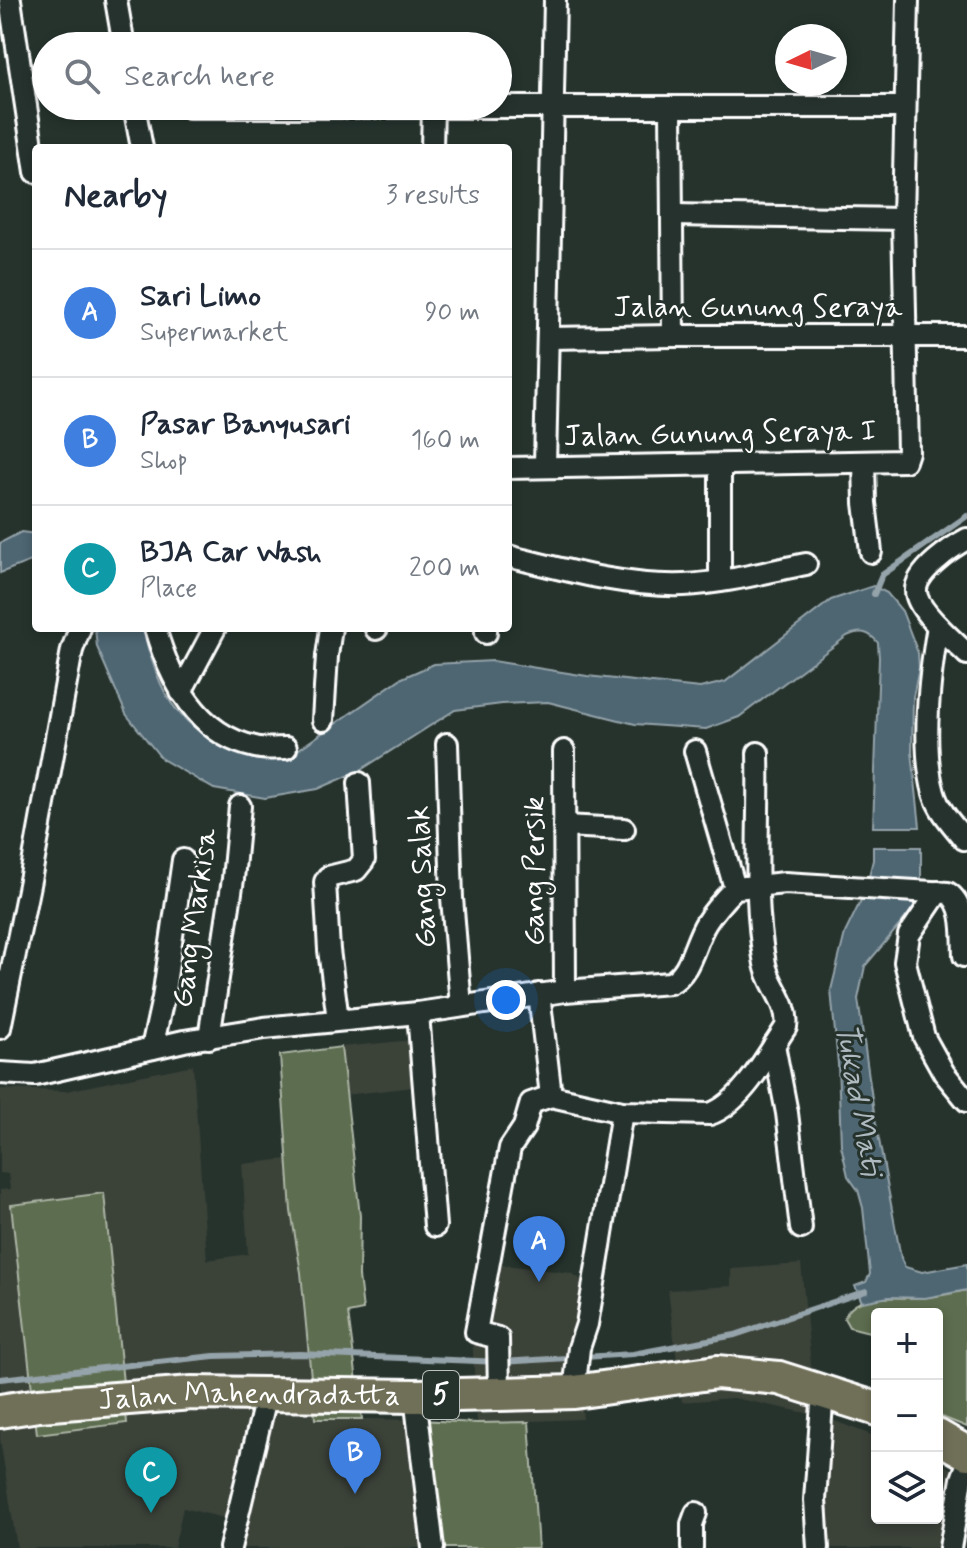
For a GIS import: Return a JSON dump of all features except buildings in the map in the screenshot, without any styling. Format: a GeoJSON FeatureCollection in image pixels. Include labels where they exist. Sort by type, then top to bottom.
{"type":"FeatureCollection","features":[{"type":"Feature","properties":{"kind":"highway","name":"Jalan Mahendradatta"},"geometry":{"type":"LineString","coordinates":[[0,1411],[192,1393],[415,1396],[574,1392],[717,1372],[779,1378],[871,1407]]}},
{"type":"Feature","properties":{"kind":"highway"},"geometry":{"type":"LineString","coordinates":[[943,1439],[967,1453]]}},
{"type":"Feature","properties":{"kind":"street"},"geometry":{"type":"LineString","coordinates":[[10,0],[32,146]]}},
{"type":"Feature","properties":{"kind":"street"},"geometry":{"type":"LineString","coordinates":[[116,0],[122,32]]}},
{"type":"Feature","properties":{"kind":"street"},"geometry":{"type":"LineString","coordinates":[[545,466],[555,0]]}},
{"type":"Feature","properties":{"kind":"street"},"geometry":{"type":"LineString","coordinates":[[905,338],[903,219],[908,0]]}},
{"type":"Feature","properties":{"kind":"street"},"geometry":{"type":"LineString","coordinates":[[512,108],[905,107]]}},
{"type":"Feature","properties":{"kind":"street"},"geometry":{"type":"LineString","coordinates":[[671,108],[673,336]]}},
{"type":"Feature","properties":{"kind":"street"},"geometry":{"type":"LineString","coordinates":[[137,120],[141,144]]}},
{"type":"Feature","properties":{"kind":"street"},"geometry":{"type":"LineString","coordinates":[[432,144],[433,120]]}},
{"type":"Feature","properties":{"kind":"street"},"geometry":{"type":"LineString","coordinates":[[672,215],[903,219]]}},
{"type":"Feature","properties":{"kind":"street","name":"Jalan Gunung Seraya"},"geometry":{"type":"LineString","coordinates":[[549,338],[967,336]]}},
{"type":"Feature","properties":{"kind":"street","name":"Jalan Gunung Seraya I"},"geometry":{"type":"LineString","coordinates":[[512,468],[901,463],[908,452],[905,338]]}},
{"type":"Feature","properties":{"kind":"street"},"geometry":{"type":"LineString","coordinates":[[864,463],[871,552]]}},
{"type":"Feature","properties":{"kind":"street"},"geometry":{"type":"LineString","coordinates":[[720,465],[720,581]]}},
{"type":"Feature","properties":{"kind":"street"},"geometry":{"type":"LineString","coordinates":[[967,539],[950,548],[918,580],[915,592],[938,626],[967,654]]}},
{"type":"Feature","properties":{"kind":"street"},"geometry":{"type":"LineString","coordinates":[[512,557],[633,582],[683,585],[806,564]]}},
{"type":"Feature","properties":{"kind":"street"},"geometry":{"type":"LineString","coordinates":[[938,626],[930,671],[930,773],[934,795],[944,814],[964,839],[967,838]]}},
{"type":"Feature","properties":{"kind":"street"},"geometry":{"type":"LineString","coordinates":[[0,1028],[72,650],[79,632]]}},
{"type":"Feature","properties":{"kind":"street"},"geometry":{"type":"LineString","coordinates":[[156,632],[165,660],[181,692],[202,720],[235,742],[258,748],[286,748]]}},
{"type":"Feature","properties":{"kind":"street"},"geometry":{"type":"LineString","coordinates":[[181,692],[213,632]]}},
{"type":"Feature","properties":{"kind":"street"},"geometry":{"type":"LineString","coordinates":[[323,720],[330,632]]}},
{"type":"Feature","properties":{"kind":"street","name":"Gang Salak"},"geometry":{"type":"LineString","coordinates":[[447,744],[452,898],[461,1006]]}},
{"type":"Feature","properties":{"kind":"street","name":"Gang Persik"},"geometry":{"type":"LineString","coordinates":[[564,751],[565,991]]}},
{"type":"Feature","properties":{"kind":"street"},"geometry":{"type":"LineString","coordinates":[[695,751],[735,888]]}},
{"type":"Feature","properties":{"kind":"street"},"geometry":{"type":"LineString","coordinates":[[499,1394],[498,1338],[476,1332],[501,1183],[510,1148],[524,1127],[528,1108],[536,1100],[551,1096],[622,1112],[710,1114],[721,1110],[738,1095],[786,1027],[788,1016],[766,970],[759,931],[758,753]]}},
{"type":"Feature","properties":{"kind":"street"},"geometry":{"type":"LineString","coordinates":[[338,1020],[325,882],[328,877],[356,870],[364,860],[359,783]]}},
{"type":"Feature","properties":{"kind":"street","name":"Gang Markisa"},"geometry":{"type":"LineString","coordinates":[[209,1038],[233,879],[240,806]]}},
{"type":"Feature","properties":{"kind":"street"},"geometry":{"type":"LineString","coordinates":[[564,826],[624,829]]}},
{"type":"Feature","properties":{"kind":"street"},"geometry":{"type":"LineString","coordinates":[[152,1048],[165,984],[183,860]]}},
{"type":"Feature","properties":{"kind":"street"},"geometry":{"type":"LineString","coordinates":[[0,1073],[35,1075],[152,1048],[264,1028],[418,1013],[539,994],[675,981],[687,966],[707,922],[735,888],[785,883],[947,893]]}},
{"type":"Feature","properties":{"kind":"street"},"geometry":{"type":"LineString","coordinates":[[947,893],[962,924],[964,956]]}},
{"type":"Feature","properties":{"kind":"street"},"geometry":{"type":"LineString","coordinates":[[947,893],[909,935],[905,962],[924,1037],[944,1073],[967,1101]]}},
{"type":"Feature","properties":{"kind":"street"},"geometry":{"type":"LineString","coordinates":[[539,994],[551,1096]]}},
{"type":"Feature","properties":{"kind":"street"},"geometry":{"type":"LineString","coordinates":[[418,1013],[435,1226]]}},
{"type":"Feature","properties":{"kind":"street"},"geometry":{"type":"LineString","coordinates":[[774,1045],[787,1113],[801,1228]]}},
{"type":"Feature","properties":{"kind":"street"},"geometry":{"type":"LineString","coordinates":[[574,1392],[579,1348],[591,1301],[622,1112]]}},
{"type":"Feature","properties":{"kind":"street"},"geometry":{"type":"LineString","coordinates":[[818,1548],[815,1500],[823,1390]]}},
{"type":"Feature","properties":{"kind":"street"},"geometry":{"type":"LineString","coordinates":[[230,1548],[267,1393]]}},
{"type":"Feature","properties":{"kind":"street"},"geometry":{"type":"LineString","coordinates":[[415,1396],[433,1548]]}},
{"type":"Feature","properties":{"kind":"street"},"geometry":{"type":"LineString","coordinates":[[950,1548],[967,1465]]}},
{"type":"Feature","properties":{"kind":"street"},"geometry":{"type":"LineString","coordinates":[[692,1548],[692,1524],[696,1513]]}},
{"type":"Feature","properties":{"kind":"shaded area"},"geometry":{"type":"Polygon","coordinates":[[[412,1040],[414,1087],[345,1095],[341,1047],[412,1040]]]}},
{"type":"Feature","properties":{"kind":"shaded area"},"geometry":{"type":"Polygon","coordinates":[[[193,1065],[207,1260],[248,1254],[242,1164],[287,1159],[315,1418],[419,1420],[428,1548],[230,1548],[236,1521],[183,1508],[174,1548],[17,1548],[0,1439],[0,1190],[10,1189],[8,1174],[0,1173],[0,1089],[66,1091],[193,1065]]]}},
{"type":"Feature","properties":{"kind":"shaded area"},"geometry":{"type":"Polygon","coordinates":[[[480,1262],[571,1273],[593,1287],[578,1363],[583,1419],[477,1423],[472,1335],[480,1262]]]}},
{"type":"Feature","properties":{"kind":"shaded area"},"geometry":{"type":"Polygon","coordinates":[[[801,1264],[816,1414],[871,1435],[871,1524],[943,1524],[943,1465],[962,1474],[949,1548],[826,1548],[816,1415],[734,1398],[682,1402],[668,1290],[731,1286],[731,1269],[801,1264]]]}},
{"type":"Feature","properties":{"kind":"green space"},"geometry":{"type":"Polygon","coordinates":[[[341,1047],[360,1216],[359,1276],[363,1310],[348,1313],[362,1419],[315,1419],[301,1273],[291,1211],[280,1055],[341,1047]]]}},
{"type":"Feature","properties":{"kind":"green space"},"geometry":{"type":"Polygon","coordinates":[[[104,1193],[127,1423],[37,1434],[11,1205],[104,1193]]]}},
{"type":"Feature","properties":{"kind":"green space"},"geometry":{"type":"Polygon","coordinates":[[[967,1290],[967,1427],[943,1417],[943,1308],[871,1308],[871,1332],[849,1327],[844,1318],[859,1303],[870,1299],[943,1295],[967,1290]]]}},
{"type":"Feature","properties":{"kind":"green space"},"geometry":{"type":"Polygon","coordinates":[[[419,1420],[529,1422],[538,1548],[428,1548],[419,1420]]]}},
{"type":"Feature","properties":{"kind":"water"},"geometry":{"type":"Polygon","coordinates":[[[21,532],[32,533],[32,561],[0,573],[0,543],[21,532]]]}},
{"type":"Feature","properties":{"kind":"water"},"geometry":{"type":"Polygon","coordinates":[[[873,586],[887,593],[902,611],[918,653],[912,752],[920,827],[873,827],[879,658],[878,643],[864,633],[847,636],[739,717],[706,729],[635,724],[548,702],[455,710],[359,771],[318,789],[265,798],[214,789],[162,759],[126,714],[97,647],[95,632],[144,632],[160,682],[170,701],[188,722],[216,741],[248,752],[265,753],[299,749],[400,679],[434,664],[493,661],[587,676],[700,688],[725,682],[831,600],[873,586]]]}},
{"type":"Feature","properties":{"kind":"water","name":"Tukad Mati"},"geometry":{"type":"Polygon","coordinates":[[[873,847],[921,847],[919,902],[865,966],[858,999],[874,1113],[901,1258],[905,1267],[922,1272],[967,1264],[967,1290],[925,1298],[889,1297],[862,1302],[855,1286],[866,1282],[870,1274],[863,1208],[858,1190],[848,1176],[841,1145],[831,990],[845,933],[865,892],[873,847]]]}},
{"type":"Feature","properties":{"kind":"waterway"},"geometry":{"type":"LineString","coordinates":[[874,594],[882,575],[967,516]]}},
{"type":"Feature","properties":{"kind":"waterway"},"geometry":{"type":"LineString","coordinates":[[0,1379],[214,1356],[300,1354],[502,1362],[633,1354],[735,1335],[866,1291]]}},
{"type":"Feature","properties":{"kind":"place","name":"Sari Limo"},"geometry":{"type":"Point","coordinates":[539,1282]}},
{"type":"Feature","properties":{"kind":"place","name":"Pasar Banyusari"},"geometry":{"type":"Point","coordinates":[355,1494]}},
{"type":"Feature","properties":{"kind":"place","name":"BJA Car Wash"},"geometry":{"type":"Point","coordinates":[151,1513]}}]}
